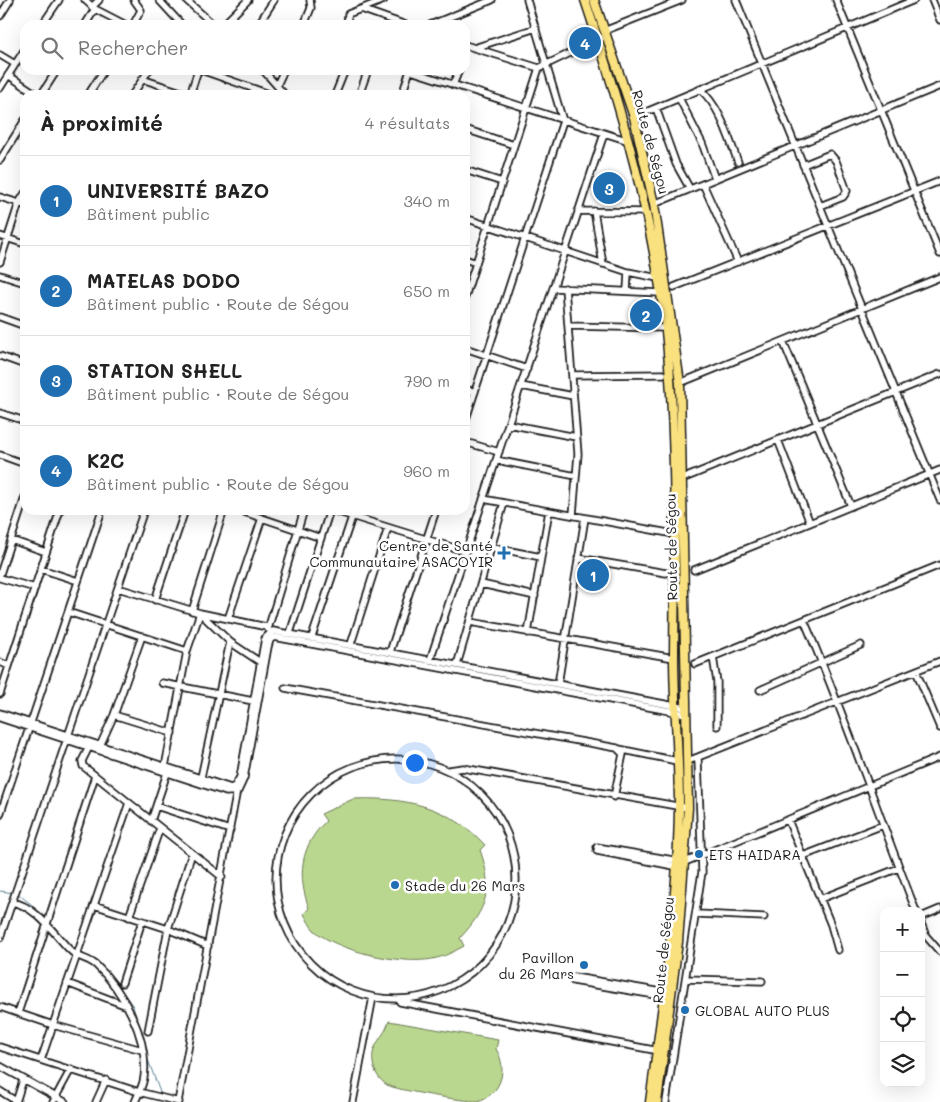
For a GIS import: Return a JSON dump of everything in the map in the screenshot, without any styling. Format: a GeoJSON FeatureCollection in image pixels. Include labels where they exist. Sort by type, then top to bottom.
{"type":"FeatureCollection","features":[{"type":"Feature","properties":{"kind":"highway","name":"Route de Ségou"},"geometry":{"type":"LineString","coordinates":[[584,0],[629,141],[645,212],[658,278],[671,387],[674,658],[679,808],[668,995]]}},
{"type":"Feature","properties":{"kind":"highway","name":"Route de Ségou"},"geometry":{"type":"LineString","coordinates":[[594,0],[634,117],[654,204],[680,383],[688,808],[684,864],[668,995],[650,1102]]}},
{"type":"Feature","properties":{"kind":"highway","name":"Route de Ségou"},"geometry":{"type":"LineString","coordinates":[[657,1102],[660,1051]]}},
{"type":"Feature","properties":{"kind":"street"},"geometry":{"type":"LineString","coordinates":[[0,16],[10,0]]}},
{"type":"Feature","properties":{"kind":"street"},"geometry":{"type":"LineString","coordinates":[[45,20],[58,0]]}},
{"type":"Feature","properties":{"kind":"street"},"geometry":{"type":"LineString","coordinates":[[85,0],[94,8],[117,20]]}},
{"type":"Feature","properties":{"kind":"street"},"geometry":{"type":"LineString","coordinates":[[88,20],[99,0]]}},
{"type":"Feature","properties":{"kind":"street"},"geometry":{"type":"LineString","coordinates":[[134,0],[141,10],[136,20]]}},
{"type":"Feature","properties":{"kind":"street"},"geometry":{"type":"LineString","coordinates":[[159,0],[177,20]]}},
{"type":"Feature","properties":{"kind":"street"},"geometry":{"type":"LineString","coordinates":[[186,0],[208,20]]}},
{"type":"Feature","properties":{"kind":"street"},"geometry":{"type":"LineString","coordinates":[[228,20],[248,0]]}},
{"type":"Feature","properties":{"kind":"street"},"geometry":{"type":"LineString","coordinates":[[261,20],[274,0]]}},
{"type":"Feature","properties":{"kind":"street"},"geometry":{"type":"LineString","coordinates":[[306,20],[311,8],[310,0]]}},
{"type":"Feature","properties":{"kind":"street"},"geometry":{"type":"LineString","coordinates":[[347,20],[348,14],[384,0]]}},
{"type":"Feature","properties":{"kind":"street"},"geometry":{"type":"LineString","coordinates":[[442,20],[492,0]]}},
{"type":"Feature","properties":{"kind":"street"},"geometry":{"type":"LineString","coordinates":[[470,407],[563,121],[527,0]]}},
{"type":"Feature","properties":{"kind":"street"},"geometry":{"type":"LineString","coordinates":[[470,48],[539,68],[547,66],[598,40],[605,34],[682,0]]}},
{"type":"Feature","properties":{"kind":"street"},"geometry":{"type":"LineString","coordinates":[[736,0],[940,500]]}},
{"type":"Feature","properties":{"kind":"street"},"geometry":{"type":"LineString","coordinates":[[836,0],[940,254]]}},
{"type":"Feature","properties":{"kind":"street"},"geometry":{"type":"LineString","coordinates":[[634,117],[914,0]]}},
{"type":"Feature","properties":{"kind":"street"},"geometry":{"type":"LineString","coordinates":[[932,0],[940,20]]}},
{"type":"Feature","properties":{"kind":"street"},"geometry":{"type":"LineString","coordinates":[[361,9],[392,20]]}},
{"type":"Feature","properties":{"kind":"street"},"geometry":{"type":"LineString","coordinates":[[474,48],[536,28]]}},
{"type":"Feature","properties":{"kind":"street"},"geometry":{"type":"LineString","coordinates":[[0,55],[15,64]]}},
{"type":"Feature","properties":{"kind":"street"},"geometry":{"type":"LineString","coordinates":[[0,88],[20,56]]}},
{"type":"Feature","properties":{"kind":"street"},"geometry":{"type":"LineString","coordinates":[[470,281],[539,68]]}},
{"type":"Feature","properties":{"kind":"street"},"geometry":{"type":"LineString","coordinates":[[8,75],[31,90]]}},
{"type":"Feature","properties":{"kind":"street"},"geometry":{"type":"LineString","coordinates":[[43,90],[53,75]]}},
{"type":"Feature","properties":{"kind":"street"},"geometry":{"type":"LineString","coordinates":[[91,90],[101,75]]}},
{"type":"Feature","properties":{"kind":"street"},"geometry":{"type":"LineString","coordinates":[[135,90],[146,75]]}},
{"type":"Feature","properties":{"kind":"street"},"geometry":{"type":"LineString","coordinates":[[192,90],[198,75]]}},
{"type":"Feature","properties":{"kind":"street"},"geometry":{"type":"LineString","coordinates":[[214,75],[258,90]]}},
{"type":"Feature","properties":{"kind":"street"},"geometry":{"type":"LineString","coordinates":[[267,75],[280,90]]}},
{"type":"Feature","properties":{"kind":"street"},"geometry":{"type":"LineString","coordinates":[[276,85],[281,75]]}},
{"type":"Feature","properties":{"kind":"street"},"geometry":{"type":"LineString","coordinates":[[337,90],[343,75]]}},
{"type":"Feature","properties":{"kind":"street"},"geometry":{"type":"LineString","coordinates":[[361,90],[366,75]]}},
{"type":"Feature","properties":{"kind":"street"},"geometry":{"type":"LineString","coordinates":[[403,90],[408,75]]}},
{"type":"Feature","properties":{"kind":"street"},"geometry":{"type":"LineString","coordinates":[[424,75],[468,90]]}},
{"type":"Feature","properties":{"kind":"street"},"geometry":{"type":"LineString","coordinates":[[453,85],[456,75]]}},
{"type":"Feature","properties":{"kind":"street"},"geometry":{"type":"LineString","coordinates":[[142,80],[174,90]]}},
{"type":"Feature","properties":{"kind":"street"},"geometry":{"type":"LineString","coordinates":[[654,204],[940,86]]}},
{"type":"Feature","properties":{"kind":"street"},"geometry":{"type":"LineString","coordinates":[[700,89],[711,99],[717,108],[738,162]]}},
{"type":"Feature","properties":{"kind":"street"},"geometry":{"type":"LineString","coordinates":[[470,91],[629,141]]}},
{"type":"Feature","properties":{"kind":"street"},"geometry":{"type":"LineString","coordinates":[[679,98],[702,142],[715,179]]}},
{"type":"Feature","properties":{"kind":"street"},"geometry":{"type":"LineString","coordinates":[[656,108],[676,164],[690,189]]}},
{"type":"Feature","properties":{"kind":"street"},"geometry":{"type":"LineString","coordinates":[[0,160],[20,128]]}},
{"type":"Feature","properties":{"kind":"street"},"geometry":{"type":"LineString","coordinates":[[470,131],[514,145]]}},
{"type":"Feature","properties":{"kind":"street"},"geometry":{"type":"LineString","coordinates":[[430,660],[464,551],[484,499],[604,134]]}},
{"type":"Feature","properties":{"kind":"street"},"geometry":{"type":"LineString","coordinates":[[803,165],[830,154],[836,161],[847,191],[842,197],[820,206]]}},
{"type":"Feature","properties":{"kind":"street"},"geometry":{"type":"LineString","coordinates":[[470,172],[502,182]]}},
{"type":"Feature","properties":{"kind":"street"},"geometry":{"type":"LineString","coordinates":[[674,287],[940,182]]}},
{"type":"Feature","properties":{"kind":"street"},"geometry":{"type":"LineString","coordinates":[[703,184],[738,262]]}},
{"type":"Feature","properties":{"kind":"street"},"geometry":{"type":"LineString","coordinates":[[0,197],[20,203]]}},
{"type":"Feature","properties":{"kind":"street"},"geometry":{"type":"LineString","coordinates":[[0,262],[20,209]]}},
{"type":"Feature","properties":{"kind":"street"},"geometry":{"type":"LineString","coordinates":[[578,211],[645,212]]}},
{"type":"Feature","properties":{"kind":"street"},"geometry":{"type":"LineString","coordinates":[[594,211],[603,264]]}},
{"type":"Feature","properties":{"kind":"street"},"geometry":{"type":"LineString","coordinates":[[470,220],[628,272],[658,278]]}},
{"type":"Feature","properties":{"kind":"street"},"geometry":{"type":"LineString","coordinates":[[0,236],[20,242]]}},
{"type":"Feature","properties":{"kind":"street"},"geometry":{"type":"LineString","coordinates":[[470,261],[476,263]]}},
{"type":"Feature","properties":{"kind":"street"},"geometry":{"type":"LineString","coordinates":[[628,272],[628,291]]}},
{"type":"Feature","properties":{"kind":"street"},"geometry":{"type":"LineString","coordinates":[[0,275],[20,282]]}},
{"type":"Feature","properties":{"kind":"street"},"geometry":{"type":"LineString","coordinates":[[680,383],[940,278]]}},
{"type":"Feature","properties":{"kind":"street"},"geometry":{"type":"LineString","coordinates":[[553,288],[660,293]]}},
{"type":"Feature","properties":{"kind":"street"},"geometry":{"type":"LineString","coordinates":[[565,288],[576,437],[573,515]]}},
{"type":"Feature","properties":{"kind":"street"},"geometry":{"type":"LineString","coordinates":[[0,317],[20,324]]}},
{"type":"Feature","properties":{"kind":"street"},"geometry":{"type":"LineString","coordinates":[[568,326],[665,328]]}},
{"type":"Feature","properties":{"kind":"street"},"geometry":{"type":"LineString","coordinates":[[783,342],[851,506]]}},
{"type":"Feature","properties":{"kind":"street"},"geometry":{"type":"LineString","coordinates":[[470,350],[527,368]]}},
{"type":"Feature","properties":{"kind":"street"},"geometry":{"type":"LineString","coordinates":[[0,356],[20,362]]}},
{"type":"Feature","properties":{"kind":"street"},"geometry":{"type":"LineString","coordinates":[[572,375],[664,374]]}},
{"type":"Feature","properties":{"kind":"street"},"geometry":{"type":"LineString","coordinates":[[682,478],[940,374]]}},
{"type":"Feature","properties":{"kind":"street"},"geometry":{"type":"LineString","coordinates":[[521,386],[573,396]]}},
{"type":"Feature","properties":{"kind":"street"},"geometry":{"type":"LineString","coordinates":[[470,390],[475,392]]}},
{"type":"Feature","properties":{"kind":"street"},"geometry":{"type":"LineString","coordinates":[[0,413],[20,419]]}},
{"type":"Feature","properties":{"kind":"street"},"geometry":{"type":"LineString","coordinates":[[508,424],[576,437]]}},
{"type":"Feature","properties":{"kind":"street"},"geometry":{"type":"LineString","coordinates":[[778,440],[810,523]]}},
{"type":"Feature","properties":{"kind":"street"},"geometry":{"type":"LineString","coordinates":[[470,443],[499,452]]}},
{"type":"Feature","properties":{"kind":"street"},"geometry":{"type":"LineString","coordinates":[[0,455],[20,462]]}},
{"type":"Feature","properties":{"kind":"street"},"geometry":{"type":"LineString","coordinates":[[496,460],[576,476]]}},
{"type":"Feature","properties":{"kind":"street"},"geometry":{"type":"LineString","coordinates":[[694,570],[940,470]]}},
{"type":"Feature","properties":{"kind":"street"},"geometry":{"type":"LineString","coordinates":[[484,499],[674,534]]}},
{"type":"Feature","properties":{"kind":"street"},"geometry":{"type":"LineString","coordinates":[[457,665],[504,503]]}},
{"type":"Feature","properties":{"kind":"street"},"geometry":{"type":"LineString","coordinates":[[528,633],[549,511]]}},
{"type":"Feature","properties":{"kind":"street"},"geometry":{"type":"LineString","coordinates":[[0,574],[20,512]]}},
{"type":"Feature","properties":{"kind":"street"},"geometry":{"type":"LineString","coordinates":[[0,694],[58,515]]}},
{"type":"Feature","properties":{"kind":"street"},"geometry":{"type":"LineString","coordinates":[[0,815],[100,515]]}},
{"type":"Feature","properties":{"kind":"street"},"geometry":{"type":"LineString","coordinates":[[0,938],[142,515]]}},
{"type":"Feature","properties":{"kind":"street"},"geometry":{"type":"LineString","coordinates":[[155,600],[183,515]]}},
{"type":"Feature","properties":{"kind":"street"},"geometry":{"type":"LineString","coordinates":[[192,611],[222,515]]}},
{"type":"Feature","properties":{"kind":"street"},"geometry":{"type":"LineString","coordinates":[[253,515],[321,538]]}},
{"type":"Feature","properties":{"kind":"street"},"geometry":{"type":"LineString","coordinates":[[236,788],[244,778],[269,632],[302,515]]}},
{"type":"Feature","properties":{"kind":"street"},"geometry":{"type":"LineString","coordinates":[[290,633],[329,515]]}},
{"type":"Feature","properties":{"kind":"street"},"geometry":{"type":"LineString","coordinates":[[346,515],[464,551]]}},
{"type":"Feature","properties":{"kind":"street"},"geometry":{"type":"LineString","coordinates":[[390,652],[434,515]]}},
{"type":"Feature","properties":{"kind":"street"},"geometry":{"type":"LineString","coordinates":[[312,637],[352,517]]}},
{"type":"Feature","properties":{"kind":"street"},"geometry":{"type":"LineString","coordinates":[[228,619],[262,518]]}},
{"type":"Feature","properties":{"kind":"street"},"geometry":{"type":"LineString","coordinates":[[558,684],[585,518]]}},
{"type":"Feature","properties":{"kind":"street"},"geometry":{"type":"LineString","coordinates":[[351,644],[388,528]]}},
{"type":"Feature","properties":{"kind":"street"},"geometry":{"type":"LineString","coordinates":[[11,540],[46,552]]}},
{"type":"Feature","properties":{"kind":"street"},"geometry":{"type":"LineString","coordinates":[[491,547],[541,558]]}},
{"type":"Feature","properties":{"kind":"street"},"geometry":{"type":"LineString","coordinates":[[578,558],[666,573]]}},
{"type":"Feature","properties":{"kind":"street"},"geometry":{"type":"LineString","coordinates":[[695,664],[940,565]]}},
{"type":"Feature","properties":{"kind":"street"},"geometry":{"type":"LineString","coordinates":[[41,569],[78,581]]}},
{"type":"Feature","properties":{"kind":"street"},"geometry":{"type":"LineString","coordinates":[[0,578],[35,588]]}},
{"type":"Feature","properties":{"kind":"street"},"geometry":{"type":"LineString","coordinates":[[481,584],[535,596]]}},
{"type":"Feature","properties":{"kind":"street"},"geometry":{"type":"LineString","coordinates":[[118,588],[192,611],[228,619],[281,637],[686,711]]}},
{"type":"Feature","properties":{"kind":"street"},"geometry":{"type":"LineString","coordinates":[[68,612],[187,650]]}},
{"type":"Feature","properties":{"kind":"street"},"geometry":{"type":"LineString","coordinates":[[200,613],[230,642],[260,662]]}},
{"type":"Feature","properties":{"kind":"street"},"geometry":{"type":"LineString","coordinates":[[151,821],[167,769],[187,650],[200,613]]}},
{"type":"Feature","properties":{"kind":"street"},"geometry":{"type":"LineString","coordinates":[[804,620],[914,907]]}},
{"type":"Feature","properties":{"kind":"street"},"geometry":{"type":"LineString","coordinates":[[470,622],[674,658]]}},
{"type":"Feature","properties":{"kind":"street"},"geometry":{"type":"LineString","coordinates":[[269,632],[290,633],[351,644],[558,684],[675,710]]}},
{"type":"Feature","properties":{"kind":"street"},"geometry":{"type":"LineString","coordinates":[[0,1047],[139,1092],[179,1102],[222,877],[236,788],[240,777],[260,662],[265,638],[269,632]]}},
{"type":"Feature","properties":{"kind":"street"},"geometry":{"type":"LineString","coordinates":[[99,748],[114,715],[142,636]]}},
{"type":"Feature","properties":{"kind":"street"},"geometry":{"type":"LineString","coordinates":[[200,780],[230,642]]}},
{"type":"Feature","properties":{"kind":"street"},"geometry":{"type":"LineString","coordinates":[[760,690],[861,645]]}},
{"type":"Feature","properties":{"kind":"street"},"geometry":{"type":"LineString","coordinates":[[713,657],[717,682],[717,726]]}},
{"type":"Feature","properties":{"kind":"street"},"geometry":{"type":"LineString","coordinates":[[688,761],[698,759],[940,661]]}},
{"type":"Feature","properties":{"kind":"street"},"geometry":{"type":"LineString","coordinates":[[0,662],[9,666]]}},
{"type":"Feature","properties":{"kind":"street"},"geometry":{"type":"LineString","coordinates":[[916,671],[940,728]]}},
{"type":"Feature","properties":{"kind":"street"},"geometry":{"type":"LineString","coordinates":[[162,682],[253,701]]}},
{"type":"Feature","properties":{"kind":"street"},"geometry":{"type":"LineString","coordinates":[[285,688],[616,748],[677,761]]}},
{"type":"Feature","properties":{"kind":"street"},"geometry":{"type":"LineString","coordinates":[[0,713],[99,748],[226,788],[236,788]]}},
{"type":"Feature","properties":{"kind":"street"},"geometry":{"type":"LineString","coordinates":[[114,715],[172,733]]}},
{"type":"Feature","properties":{"kind":"street"},"geometry":{"type":"LineString","coordinates":[[0,718],[30,725]]}},
{"type":"Feature","properties":{"kind":"street"},"geometry":{"type":"LineString","coordinates":[[67,737],[89,747],[99,748]]}},
{"type":"Feature","properties":{"kind":"street"},"geometry":{"type":"LineString","coordinates":[[89,747],[81,763],[222,877]]}},
{"type":"Feature","properties":{"kind":"street"},"geometry":{"type":"LineString","coordinates":[[614,796],[623,754],[616,748]]}},
{"type":"Feature","properties":{"kind":"street"},"geometry":{"type":"LineString","coordinates":[[597,849],[684,864],[940,757]]}},
{"type":"Feature","properties":{"kind":"street"},"geometry":{"type":"LineString","coordinates":[[381,998],[413,998],[453,986],[480,965],[491,953],[511,915],[516,886],[515,865],[505,827],[488,801],[474,788],[448,770],[423,762],[395,758],[374,760],[348,769],[313,792],[294,816],[280,842],[276,889],[282,919],[294,944],[309,963],[330,980],[354,992],[373,997],[660,1051]]}},
{"type":"Feature","properties":{"kind":"street"},"geometry":{"type":"LineString","coordinates":[[666,1102],[697,914],[702,872],[698,759]]}},
{"type":"Feature","properties":{"kind":"street"},"geometry":{"type":"LineString","coordinates":[[448,770],[463,768],[679,808],[688,808]]}},
{"type":"Feature","properties":{"kind":"street"},"geometry":{"type":"LineString","coordinates":[[18,1014],[95,776]]}},
{"type":"Feature","properties":{"kind":"street"},"geometry":{"type":"LineString","coordinates":[[0,792],[7,794]]}},
{"type":"Feature","properties":{"kind":"street"},"geometry":{"type":"LineString","coordinates":[[41,1060],[129,803]]}},
{"type":"Feature","properties":{"kind":"street"},"geometry":{"type":"LineString","coordinates":[[156,806],[230,830]]}},
{"type":"Feature","properties":{"kind":"street"},"geometry":{"type":"LineString","coordinates":[[788,820],[820,899],[838,950]]}},
{"type":"Feature","properties":{"kind":"street"},"geometry":{"type":"LineString","coordinates":[[803,856],[883,825]]}},
{"type":"Feature","properties":{"kind":"street"},"geometry":{"type":"LineString","coordinates":[[129,917],[160,828]]}},
{"type":"Feature","properties":{"kind":"street"},"geometry":{"type":"LineString","coordinates":[[148,1031],[168,930],[192,853]]}},
{"type":"Feature","properties":{"kind":"street"},"geometry":{"type":"LineString","coordinates":[[820,899],[899,868]]}},
{"type":"Feature","properties":{"kind":"street"},"geometry":{"type":"LineString","coordinates":[[13,900],[26,906],[76,956],[94,963],[122,994],[135,1023],[142,1050],[145,1076],[135,1102]]}},
{"type":"Feature","properties":{"kind":"street"},"geometry":{"type":"LineString","coordinates":[[94,905],[168,930],[208,946]]}},
{"type":"Feature","properties":{"kind":"street"},"geometry":{"type":"LineString","coordinates":[[925,915],[940,909]]}},
{"type":"Feature","properties":{"kind":"street"},"geometry":{"type":"LineString","coordinates":[[697,914],[764,918]]}},
{"type":"Feature","properties":{"kind":"street"},"geometry":{"type":"LineString","coordinates":[[122,983],[142,921]]}},
{"type":"Feature","properties":{"kind":"street"},"geometry":{"type":"LineString","coordinates":[[925,933],[940,952]]}},
{"type":"Feature","properties":{"kind":"street"},"geometry":{"type":"LineString","coordinates":[[574,979],[668,995]]}},
{"type":"Feature","properties":{"kind":"street"},"geometry":{"type":"LineString","coordinates":[[686,979],[762,980]]}},
{"type":"Feature","properties":{"kind":"street"},"geometry":{"type":"LineString","coordinates":[[67,984],[127,1006]]}},
{"type":"Feature","properties":{"kind":"street"},"geometry":{"type":"LineString","coordinates":[[353,1102],[373,997]]}},
{"type":"Feature","properties":{"kind":"street"},"geometry":{"type":"LineString","coordinates":[[0,1007],[53,1025],[142,1050]]}},
{"type":"Feature","properties":{"kind":"street"},"geometry":{"type":"LineString","coordinates":[[0,1066],[54,1100],[66,1102]]}},
{"type":"Feature","properties":{"kind":"street"},"geometry":{"type":"LineString","coordinates":[[54,1100],[71,1069]]}},
{"type":"Feature","properties":{"kind":"street"},"geometry":{"type":"LineString","coordinates":[[0,1091],[16,1101],[24,1080]]}},
{"type":"Feature","properties":{"kind":"street"},"geometry":{"type":"LineString","coordinates":[[96,1102],[106,1080]]}},
{"type":"Feature","properties":{"kind":"green space","name":"Stade du 26 Mars"},"geometry":{"type":"Polygon","coordinates":[[[353,799],[408,802],[425,807],[456,821],[485,845],[480,850],[487,876],[485,897],[476,917],[460,938],[464,946],[436,958],[404,960],[370,955],[353,950],[324,938],[314,930],[304,914],[309,908],[305,896],[302,873],[306,851],[317,831],[326,821],[321,814],[353,799]]]}},
{"type":"Feature","properties":{"kind":"green space"},"geometry":{"type":"Polygon","coordinates":[[[389,1021],[498,1040],[496,1049],[500,1056],[502,1072],[497,1087],[485,1098],[477,1101],[460,1100],[403,1090],[387,1085],[376,1072],[373,1056],[389,1021]]]}},
{"type":"Feature","properties":{"kind":"waterway"},"geometry":{"type":"LineString","coordinates":[[0,891],[14,893]]}},
{"type":"Feature","properties":{"kind":"waterway"},"geometry":{"type":"LineString","coordinates":[[18,894],[37,911]]}},
{"type":"Feature","properties":{"kind":"waterway"},"geometry":{"type":"LineString","coordinates":[[63,938],[73,949]]}},
{"type":"Feature","properties":{"kind":"waterway"},"geometry":{"type":"LineString","coordinates":[[80,952],[101,964]]}},
{"type":"Feature","properties":{"kind":"waterway"},"geometry":{"type":"LineString","coordinates":[[115,983],[133,1006],[137,1022]]}},
{"type":"Feature","properties":{"kind":"waterway"},"geometry":{"type":"LineString","coordinates":[[147,1057],[161,1095]]}},
{"type":"Feature","properties":{"kind":"place","name":"K2C"},"geometry":{"type":"Point","coordinates":[585,43]}},
{"type":"Feature","properties":{"kind":"place","name":"STATION SHELL"},"geometry":{"type":"Point","coordinates":[609,188]}},
{"type":"Feature","properties":{"kind":"place","name":"MATELAS DODO"},"geometry":{"type":"Point","coordinates":[646,315]}},
{"type":"Feature","properties":{"kind":"place","name":"Centre de Santé Communautaire ASACOYIR"},"geometry":{"type":"Point","coordinates":[504,553]}},
{"type":"Feature","properties":{"kind":"place","name":"UNIVERSITÉ BAZO"},"geometry":{"type":"Point","coordinates":[593,575]}},
{"type":"Feature","properties":{"kind":"place","name":"ETS HAIDARA"},"geometry":{"type":"Point","coordinates":[699,854]}},
{"type":"Feature","properties":{"kind":"place","name":"Stade du 26 Mars"},"geometry":{"type":"Point","coordinates":[395,885]}},
{"type":"Feature","properties":{"kind":"place","name":"Pavillon du 26 Mars"},"geometry":{"type":"Point","coordinates":[584,965]}},
{"type":"Feature","properties":{"kind":"place","name":"GLOBAL AUTO PLUS"},"geometry":{"type":"Point","coordinates":[685,1010]}}]}
